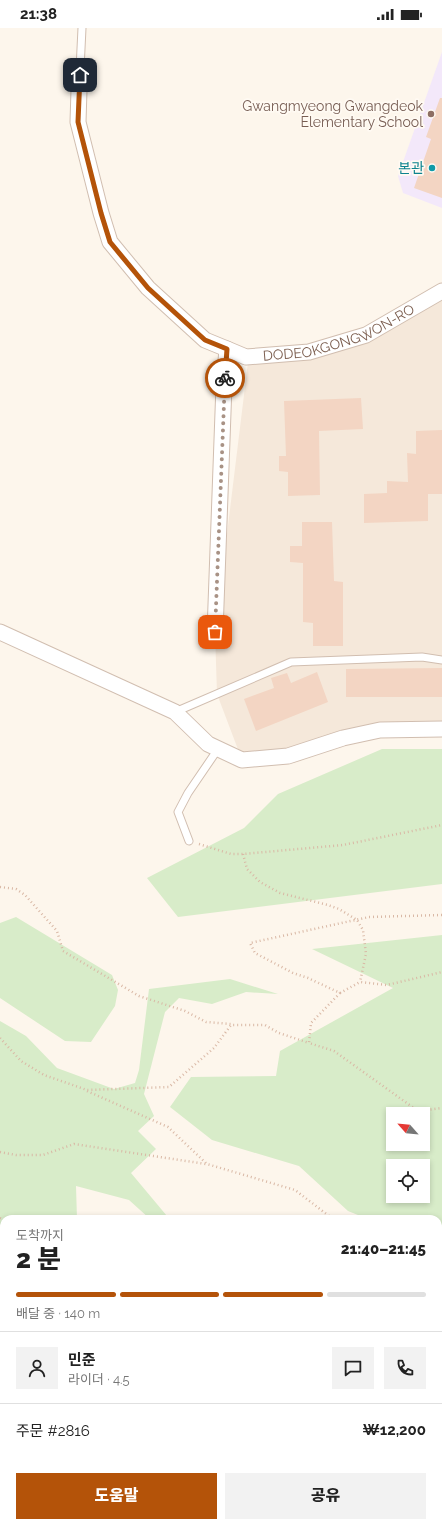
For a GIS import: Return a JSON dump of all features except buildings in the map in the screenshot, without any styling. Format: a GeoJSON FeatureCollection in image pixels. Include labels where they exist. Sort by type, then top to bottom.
{"type":"FeatureCollection","features":[{"type":"Feature","properties":{"kind":"street","name":"DODEOKGONGWON-RO"},"geometry":{"type":"LineString","coordinates":[[79,90],[78,122],[101,213],[110,242],[148,288],[205,340],[246,357],[309,352],[366,335],[442,291]]}},
{"type":"Feature","properties":{"kind":"street"},"geometry":{"type":"LineString","coordinates":[[215,632],[227,349]]}},
{"type":"Feature","properties":{"kind":"street"},"geometry":{"type":"LineString","coordinates":[[0,632],[175,712],[208,744],[242,760],[288,756],[343,738],[380,730],[442,729]]}},
{"type":"Feature","properties":{"kind":"lane"},"geometry":{"type":"LineString","coordinates":[[79,90],[82,28]]}},
{"type":"Feature","properties":{"kind":"lane"},"geometry":{"type":"LineString","coordinates":[[175,712],[291,662],[422,657],[442,660]]}},
{"type":"Feature","properties":{"kind":"lane"},"geometry":{"type":"LineString","coordinates":[[189,841],[178,812],[188,793],[218,749]]}},
{"type":"Feature","properties":{"kind":"path"},"geometry":{"type":"LineString","coordinates":[[189,841],[231,854],[243,854],[343,845],[442,825]]}},
{"type":"Feature","properties":{"kind":"path"},"geometry":{"type":"LineString","coordinates":[[243,854],[247,869],[260,882],[280,893],[333,907],[357,920],[363,930],[366,954],[360,982]]}},
{"type":"Feature","properties":{"kind":"path"},"geometry":{"type":"LineString","coordinates":[[0,887],[16,889],[25,895],[57,931],[63,951],[139,996],[185,1010],[206,1022],[265,1025],[278,1033],[334,1051],[418,1111],[442,1108]]}},
{"type":"Feature","properties":{"kind":"path"},"geometry":{"type":"LineString","coordinates":[[340,993],[308,978],[293,973],[255,953],[250,944],[369,917],[442,915]]}},
{"type":"Feature","properties":{"kind":"path"},"geometry":{"type":"LineString","coordinates":[[309,1043],[311,1023],[340,993],[360,982],[387,985],[442,972]]}},
{"type":"Feature","properties":{"kind":"path"},"geometry":{"type":"LineString","coordinates":[[87,1090],[169,1087],[214,1048],[231,1024]]}},
{"type":"Feature","properties":{"kind":"path"},"geometry":{"type":"LineString","coordinates":[[0,1038],[21,1061],[44,1075],[87,1090],[168,1127],[207,1164]]}},
{"type":"Feature","properties":{"kind":"path"},"geometry":{"type":"LineString","coordinates":[[0,1152],[16,1155],[43,1155],[74,1144],[207,1164],[295,1190],[328,1215]]}},
{"type":"Feature","properties":{"kind":"shaded area","name":"Gwangmyeong Gwangdeok Elementary School"},"geometry":{"type":"Polygon","coordinates":[[[442,52],[442,208],[403,193],[398,176],[442,52]]]}},
{"type":"Feature","properties":{"kind":"shaded area"},"geometry":{"type":"Polygon","coordinates":[[[442,291],[442,729],[380,730],[242,760],[217,694],[215,632],[249,354],[309,352],[366,335],[442,291]]]}},
{"type":"Feature","properties":{"kind":"green space"},"geometry":{"type":"Polygon","coordinates":[[[382,749],[442,749],[442,884],[178,917],[147,878],[244,828],[278,794],[382,749]]]}},
{"type":"Feature","properties":{"kind":"green space"},"geometry":{"type":"Polygon","coordinates":[[[16,917],[112,975],[118,990],[115,1006],[91,1042],[65,1041],[0,998],[0,923],[16,917]]]}},
{"type":"Feature","properties":{"kind":"green space"},"geometry":{"type":"Polygon","coordinates":[[[442,935],[442,1215],[358,1215],[348,1211],[299,1166],[212,1140],[170,1107],[191,1077],[276,1076],[280,1051],[393,988],[312,949],[442,935]]]}},
{"type":"Feature","properties":{"kind":"green space"},"geometry":{"type":"Polygon","coordinates":[[[230,979],[278,994],[246,992],[212,1004],[179,998],[165,1012],[144,1094],[154,1116],[138,1131],[156,1149],[131,1173],[166,1215],[146,1215],[129,1200],[76,1186],[77,1215],[0,1215],[0,1021],[26,1036],[57,1068],[114,1089],[135,1083],[139,1070],[149,989],[230,979]]]}},
{"type":"Feature","properties":{"kind":"way so far"},"geometry":{"type":"LineString","coordinates":[[215,632],[225,378]]}},
{"type":"Feature","properties":{"kind":"place","name":"Gwangmyeong Gwangdeok Elementary School"},"geometry":{"type":"Point","coordinates":[431,114]}},
{"type":"Feature","properties":{"kind":"place","name":"본관"},"geometry":{"type":"Point","coordinates":[432,168]}},
{"type":"Feature","properties":{"kind":"route"},"geometry":{"type":"LineString","coordinates":[[80,75],[78,122],[101,213],[110,242],[148,288],[205,340],[227,349],[225,378]]}}]}
